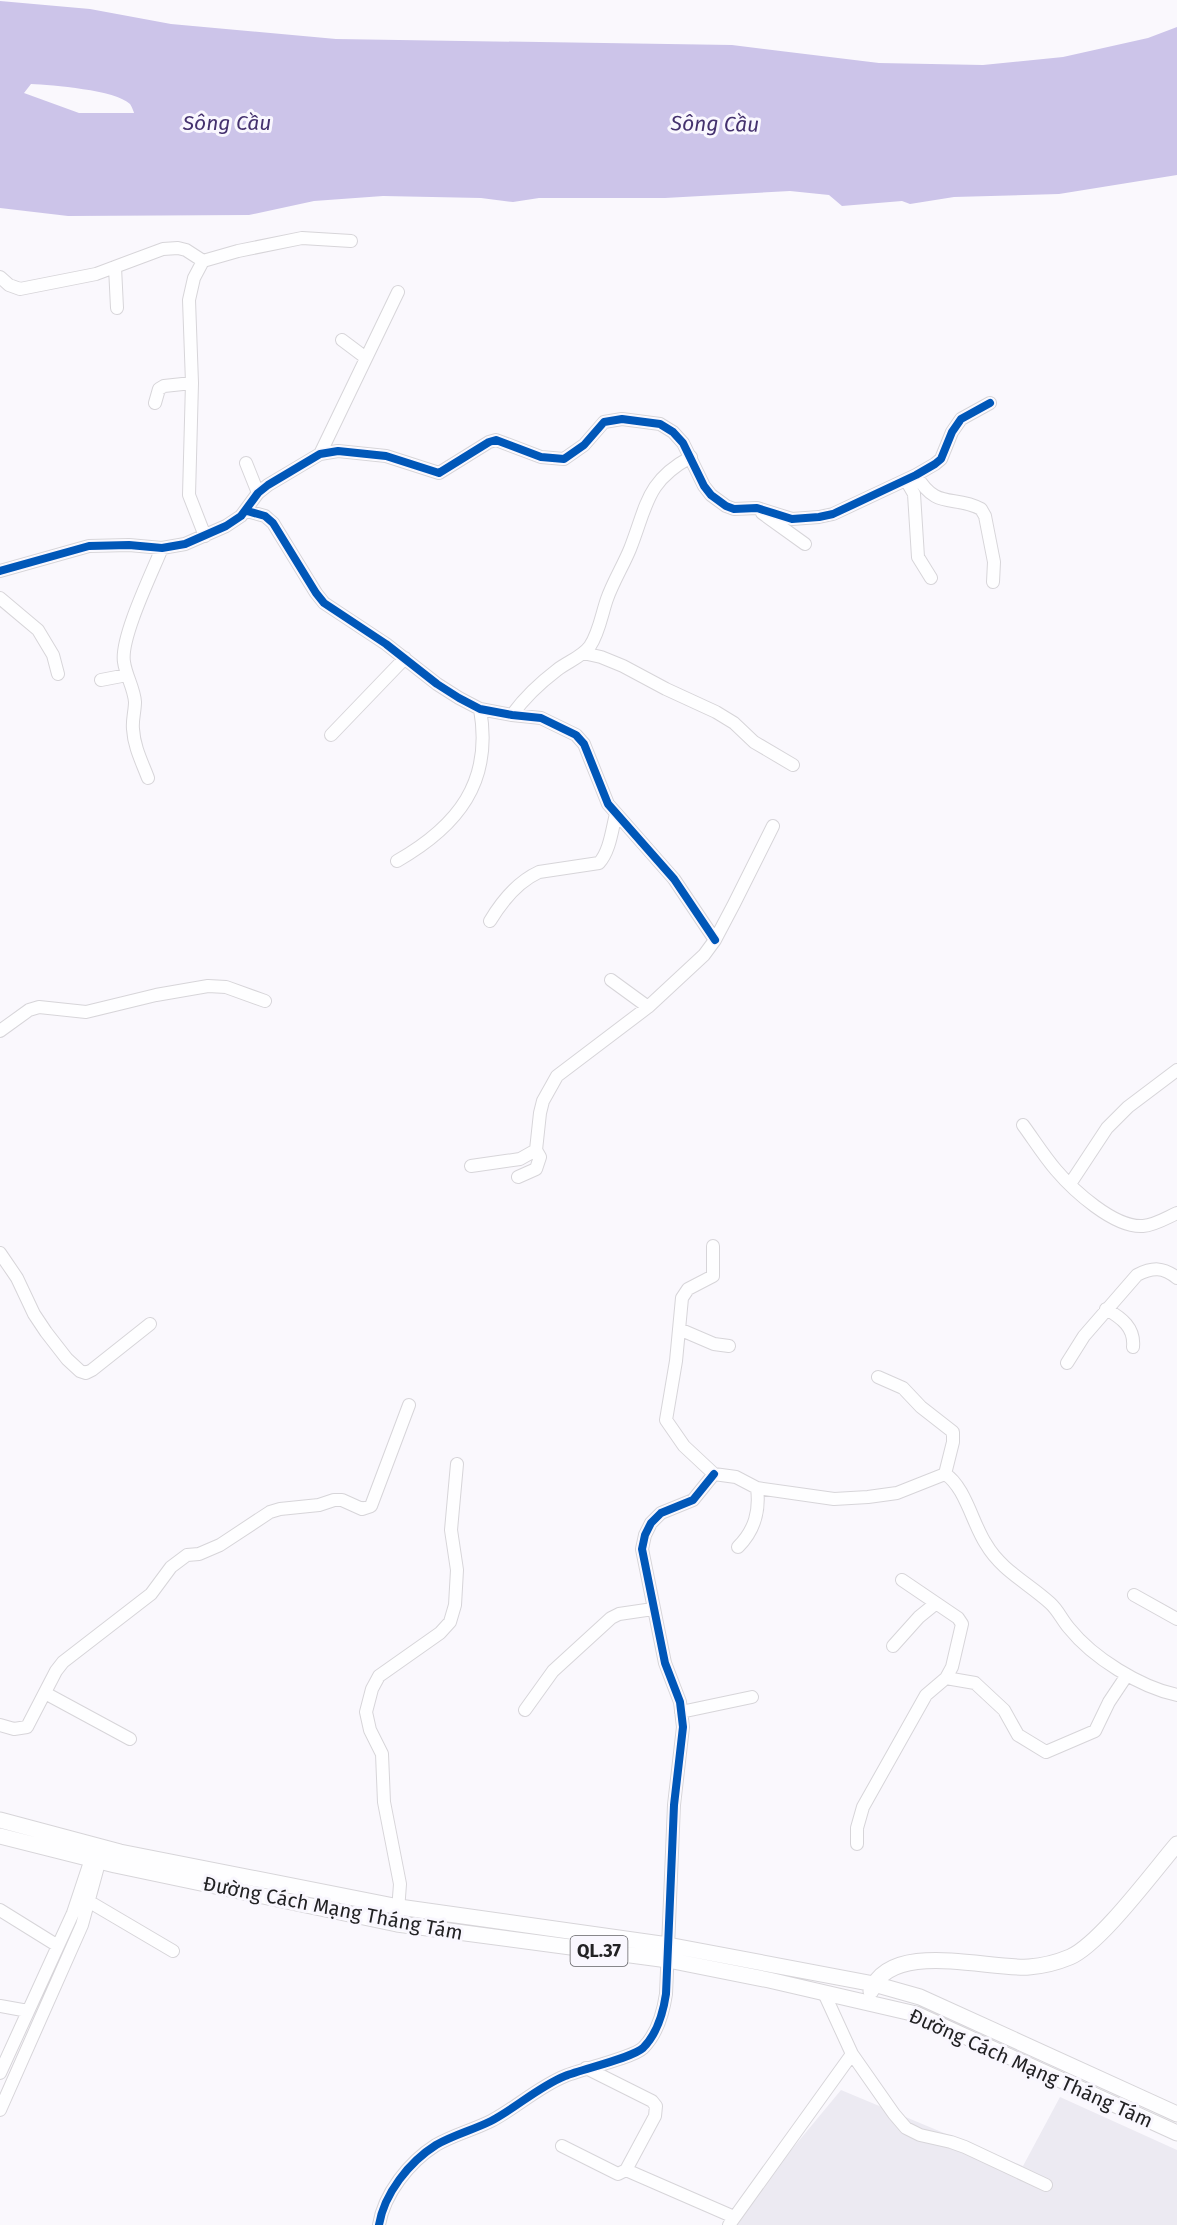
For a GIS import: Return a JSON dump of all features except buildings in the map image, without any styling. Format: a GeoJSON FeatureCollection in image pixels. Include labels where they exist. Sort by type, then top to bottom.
{"type":"FeatureCollection","features":[{"type":"Feature","properties":{"kind":"main road","name":"Đường Cách Mạng Tháng Tám"},"geometry":{"type":"LineString","coordinates":[[0,1820],[97,1854],[284,1901],[397,1924],[668,1952],[824,1993],[916,2014],[1177,2133]]}},
{"type":"Feature","properties":{"kind":"main road","name":"Đường Cách Mạng Tháng Tám"},"geometry":{"type":"LineString","coordinates":[[0,1836],[288,1885],[399,1907],[874,1984],[920,1997],[1177,2114]]}},
{"type":"Feature","properties":{"kind":"main road"},"geometry":{"type":"LineString","coordinates":[[867,2003],[874,1984],[883,1974],[907,1963],[935,1960],[1029,1966],[1071,1957],[1097,1936],[1177,1844]]}},
{"type":"Feature","properties":{"kind":"main road"},"geometry":{"type":"LineString","coordinates":[[284,1901],[288,1885]]}},
{"type":"Feature","properties":{"kind":"street"},"geometry":{"type":"LineString","coordinates":[[0,277],[9,285],[20,289],[84,277],[163,249],[178,248],[203,261],[237,251],[302,238],[351,241]]}},
{"type":"Feature","properties":{"kind":"street"},"geometry":{"type":"LineString","coordinates":[[203,261],[194,278],[189,300],[192,384],[189,495],[205,536]]}},
{"type":"Feature","properties":{"kind":"street"},"geometry":{"type":"LineString","coordinates":[[115,267],[117,308]]}},
{"type":"Feature","properties":{"kind":"street"},"geometry":{"type":"LineString","coordinates":[[320,454],[398,292]]}},
{"type":"Feature","properties":{"kind":"street"},"geometry":{"type":"LineString","coordinates":[[342,340],[366,358]]}},
{"type":"Feature","properties":{"kind":"street"},"geometry":{"type":"LineString","coordinates":[[155,403],[159,389],[164,386],[192,384]]}},
{"type":"Feature","properties":{"kind":"street"},"geometry":{"type":"LineString","coordinates":[[0,571],[89,546],[129,545],[162,548],[185,544],[226,526],[247,511],[258,493],[268,485],[320,454],[338,451],[386,456],[439,472],[496,440],[541,457],[564,459],[584,445],[604,422],[621,419],[660,424],[666,427],[683,443],[704,486],[717,501],[734,509],[757,508],[792,519],[819,517],[833,514],[911,478],[941,459],[952,432],[961,419],[990,403]]}},
{"type":"Feature","properties":{"kind":"street"},"geometry":{"type":"LineString","coordinates":[[512,715],[524,700],[557,670],[583,653],[591,644],[608,595],[630,548],[650,494],[665,474],[691,457]]}},
{"type":"Feature","properties":{"kind":"street"},"geometry":{"type":"LineString","coordinates":[[246,463],[258,493]]}},
{"type":"Feature","properties":{"kind":"street"},"geometry":{"type":"LineString","coordinates":[[911,478],[918,557],[931,578]]}},
{"type":"Feature","properties":{"kind":"street"},"geometry":{"type":"LineString","coordinates":[[911,478],[937,498],[981,509],[985,516],[994,562],[993,582]]}},
{"type":"Feature","properties":{"kind":"street"},"geometry":{"type":"LineString","coordinates":[[757,508],[805,544]]}},
{"type":"Feature","properties":{"kind":"street"},"geometry":{"type":"LineString","coordinates":[[247,511],[266,516],[273,522],[324,603],[405,658],[437,684],[480,709],[541,718],[576,735],[584,744],[604,796],[616,814],[674,879],[715,940]]}},
{"type":"Feature","properties":{"kind":"street"},"geometry":{"type":"LineString","coordinates":[[148,778],[135,744],[134,692],[123,661],[124,648],[162,548]]}},
{"type":"Feature","properties":{"kind":"street"},"geometry":{"type":"LineString","coordinates":[[0,598],[38,630],[53,655],[58,674]]}},
{"type":"Feature","properties":{"kind":"street"},"geometry":{"type":"LineString","coordinates":[[583,653],[601,657],[622,666],[725,716],[754,742],[793,765]]}},
{"type":"Feature","properties":{"kind":"street"},"geometry":{"type":"LineString","coordinates":[[331,735],[405,658]]}},
{"type":"Feature","properties":{"kind":"street"},"geometry":{"type":"LineString","coordinates":[[101,680],[127,675]]}},
{"type":"Feature","properties":{"kind":"street"},"geometry":{"type":"LineString","coordinates":[[398,861],[420,848],[447,825],[462,808],[473,788],[482,751],[484,730],[480,709]]}},
{"type":"Feature","properties":{"kind":"street"},"geometry":{"type":"LineString","coordinates":[[490,921],[506,898],[532,875],[599,863],[609,842],[616,814]]}},
{"type":"Feature","properties":{"kind":"street"},"geometry":{"type":"LineString","coordinates":[[518,1177],[536,1169],[540,1157],[536,1150],[540,1113],[543,1101],[557,1076],[648,1007],[689,969],[715,940],[773,826]]}},
{"type":"Feature","properties":{"kind":"street"},"geometry":{"type":"LineString","coordinates":[[611,980],[648,1007]]}},
{"type":"Feature","properties":{"kind":"street"},"geometry":{"type":"LineString","coordinates":[[0,1031],[29,1010],[39,1007],[86,1012],[156,995],[208,986],[226,987],[265,1001]]}},
{"type":"Feature","properties":{"kind":"street"},"geometry":{"type":"LineString","coordinates":[[1070,1184],[1114,1121],[1128,1107],[1177,1070]]}},
{"type":"Feature","properties":{"kind":"street"},"geometry":{"type":"LineString","coordinates":[[1023,1125],[1056,1170],[1104,1212],[1131,1225],[1151,1225],[1177,1213]]}},
{"type":"Feature","properties":{"kind":"street"},"geometry":{"type":"LineString","coordinates":[[471,1166],[520,1159],[536,1150]]}},
{"type":"Feature","properties":{"kind":"street"},"geometry":{"type":"LineString","coordinates":[[713,1246],[713,1276],[685,1293],[682,1298],[666,1420],[684,1446],[714,1474],[736,1477],[757,1488],[834,1499],[868,1497],[908,1490],[945,1474]]}},
{"type":"Feature","properties":{"kind":"street"},"geometry":{"type":"LineString","coordinates":[[0,1253],[17,1278],[34,1314],[46,1332],[67,1359],[80,1371],[86,1373],[92,1370],[150,1324]]}},
{"type":"Feature","properties":{"kind":"street"},"geometry":{"type":"LineString","coordinates":[[1067,1363],[1084,1336],[1137,1275],[1148,1269],[1165,1270],[1177,1278]]}},
{"type":"Feature","properties":{"kind":"street"},"geometry":{"type":"LineString","coordinates":[[1106,1309],[1121,1319],[1132,1332],[1133,1347]]}},
{"type":"Feature","properties":{"kind":"street"},"geometry":{"type":"LineString","coordinates":[[679,1329],[714,1344],[729,1346]]}},
{"type":"Feature","properties":{"kind":"street"},"geometry":{"type":"LineString","coordinates":[[878,1377],[903,1388],[921,1407],[953,1432],[953,1442],[945,1474]]}},
{"type":"Feature","properties":{"kind":"street"},"geometry":{"type":"LineString","coordinates":[[0,1725],[14,1729],[27,1727],[63,1662],[151,1594],[171,1567],[187,1556],[199,1554],[220,1545],[270,1512],[280,1509],[319,1505],[334,1500],[342,1500],[362,1509],[371,1506],[409,1405]]}},
{"type":"Feature","properties":{"kind":"street"},"geometry":{"type":"LineString","coordinates":[[397,1924],[400,1884],[384,1802],[382,1754],[370,1730],[366,1712],[372,1689],[379,1676],[440,1633],[450,1622],[455,1605],[457,1570],[451,1530],[457,1464]]}},
{"type":"Feature","properties":{"kind":"street"},"geometry":{"type":"LineString","coordinates":[[379,2225],[385,2201],[401,2178],[422,2155],[437,2144],[492,2121],[562,2077],[641,2050],[650,2038],[663,2011],[668,1952],[674,1805],[683,1727],[680,1702],[665,1663],[642,1549],[651,1522],[661,1513],[693,1500],[714,1474]]}},
{"type":"Feature","properties":{"kind":"street"},"geometry":{"type":"LineString","coordinates":[[945,1474],[960,1492],[985,1544],[996,1559],[1052,1604],[1081,1641],[1127,1675],[1147,1685],[1177,1695]]}},
{"type":"Feature","properties":{"kind":"street"},"geometry":{"type":"LineString","coordinates":[[738,1547],[746,1539],[755,1522],[759,1501],[757,1488]]}},
{"type":"Feature","properties":{"kind":"street"},"geometry":{"type":"LineString","coordinates":[[857,1844],[857,1828],[873,1786],[926,1695],[946,1678],[953,1663],[962,1624],[958,1618],[902,1580]]}},
{"type":"Feature","properties":{"kind":"street"},"geometry":{"type":"LineString","coordinates":[[1134,1595],[1177,1618]]}},
{"type":"Feature","properties":{"kind":"street"},"geometry":{"type":"LineString","coordinates":[[893,1646],[919,1617],[935,1604]]}},
{"type":"Feature","properties":{"kind":"street"},"geometry":{"type":"LineString","coordinates":[[525,1710],[553,1671],[611,1618],[619,1614],[654,1609]]}},
{"type":"Feature","properties":{"kind":"street"},"geometry":{"type":"LineString","coordinates":[[946,1678],[975,1683],[1004,1710],[1018,1735],[1046,1752],[1095,1731],[1108,1702],[1127,1675]]}},
{"type":"Feature","properties":{"kind":"street"},"geometry":{"type":"LineString","coordinates":[[45,1693],[130,1739]]}},
{"type":"Feature","properties":{"kind":"street"},"geometry":{"type":"LineString","coordinates":[[681,1712],[752,1697]]}},
{"type":"Feature","properties":{"kind":"street"},"geometry":{"type":"LineString","coordinates":[[1,2104],[77,1935],[97,1854]]}},
{"type":"Feature","properties":{"kind":"street"},"geometry":{"type":"LineString","coordinates":[[0,2073],[58,1946],[85,1901]]}},
{"type":"Feature","properties":{"kind":"street"},"geometry":{"type":"LineString","coordinates":[[85,1901],[173,1950]]}},
{"type":"Feature","properties":{"kind":"street"},"geometry":{"type":"LineString","coordinates":[[0,1910],[58,1946]]}},
{"type":"Feature","properties":{"kind":"street"},"geometry":{"type":"LineString","coordinates":[[824,1993],[852,2054],[906,2128],[920,2135],[965,2147],[1046,2186]]}},
{"type":"Feature","properties":{"kind":"street"},"geometry":{"type":"LineString","coordinates":[[0,2006],[28,2011]]}},
{"type":"Feature","properties":{"kind":"street"},"geometry":{"type":"LineString","coordinates":[[626,2170],[731,2221],[852,2054]]}},
{"type":"Feature","properties":{"kind":"street"},"geometry":{"type":"LineString","coordinates":[[562,2146],[614,2174],[626,2170],[655,2116],[657,2106],[652,2101],[586,2068]]}},
{"type":"Feature","properties":{"kind":"shaded area"},"geometry":{"type":"Polygon","coordinates":[[[841,2090],[1023,2166],[1060,2097],[1177,2150],[1177,2225],[729,2225],[841,2090]]]}},
{"type":"Feature","properties":{"kind":"water","name":"Sông Cầu"},"geometry":{"type":"Polygon","coordinates":[[[0,1],[90,9],[171,24],[336,39],[732,45],[879,63],[983,65],[1063,57],[1148,38],[1177,27],[1177,175],[1059,194],[954,197],[910,204],[902,201],[842,206],[829,195],[790,191],[665,198],[539,198],[513,202],[481,198],[383,196],[314,201],[249,215],[68,216],[0,208],[0,1]],[[31,84],[24,93],[79,113],[134,113],[130,104],[112,95],[83,89],[31,84]]]}},
{"type":"Feature","properties":{"kind":"cycle path"},"geometry":{"type":"LineString","coordinates":[[0,571],[89,546],[129,545],[162,548],[185,544],[226,526],[241,516],[258,493],[268,485],[320,454],[338,451],[386,456],[439,473],[496,440],[541,457],[564,459],[584,445],[604,422],[622,419],[660,424],[673,432],[683,443],[704,486],[711,495],[726,506],[734,509],[757,508],[792,519],[819,517],[833,514],[935,464],[941,459],[952,432],[961,419],[990,403]]}},
{"type":"Feature","properties":{"kind":"cycle path"},"geometry":{"type":"LineString","coordinates":[[247,511],[265,516],[273,523],[324,603],[386,644],[437,684],[480,709],[541,718],[576,735],[584,744],[608,804],[674,879],[715,940]]}},
{"type":"Feature","properties":{"kind":"cycle path"},"geometry":{"type":"LineString","coordinates":[[379,2225],[386,2202],[399,2180],[426,2152],[449,2138],[491,2121],[555,2081],[637,2052],[643,2048],[656,2030],[666,1994],[674,1805],[683,1727],[680,1702],[665,1663],[642,1549],[651,1523],[661,1513],[693,1500],[714,1474]]}}]}
